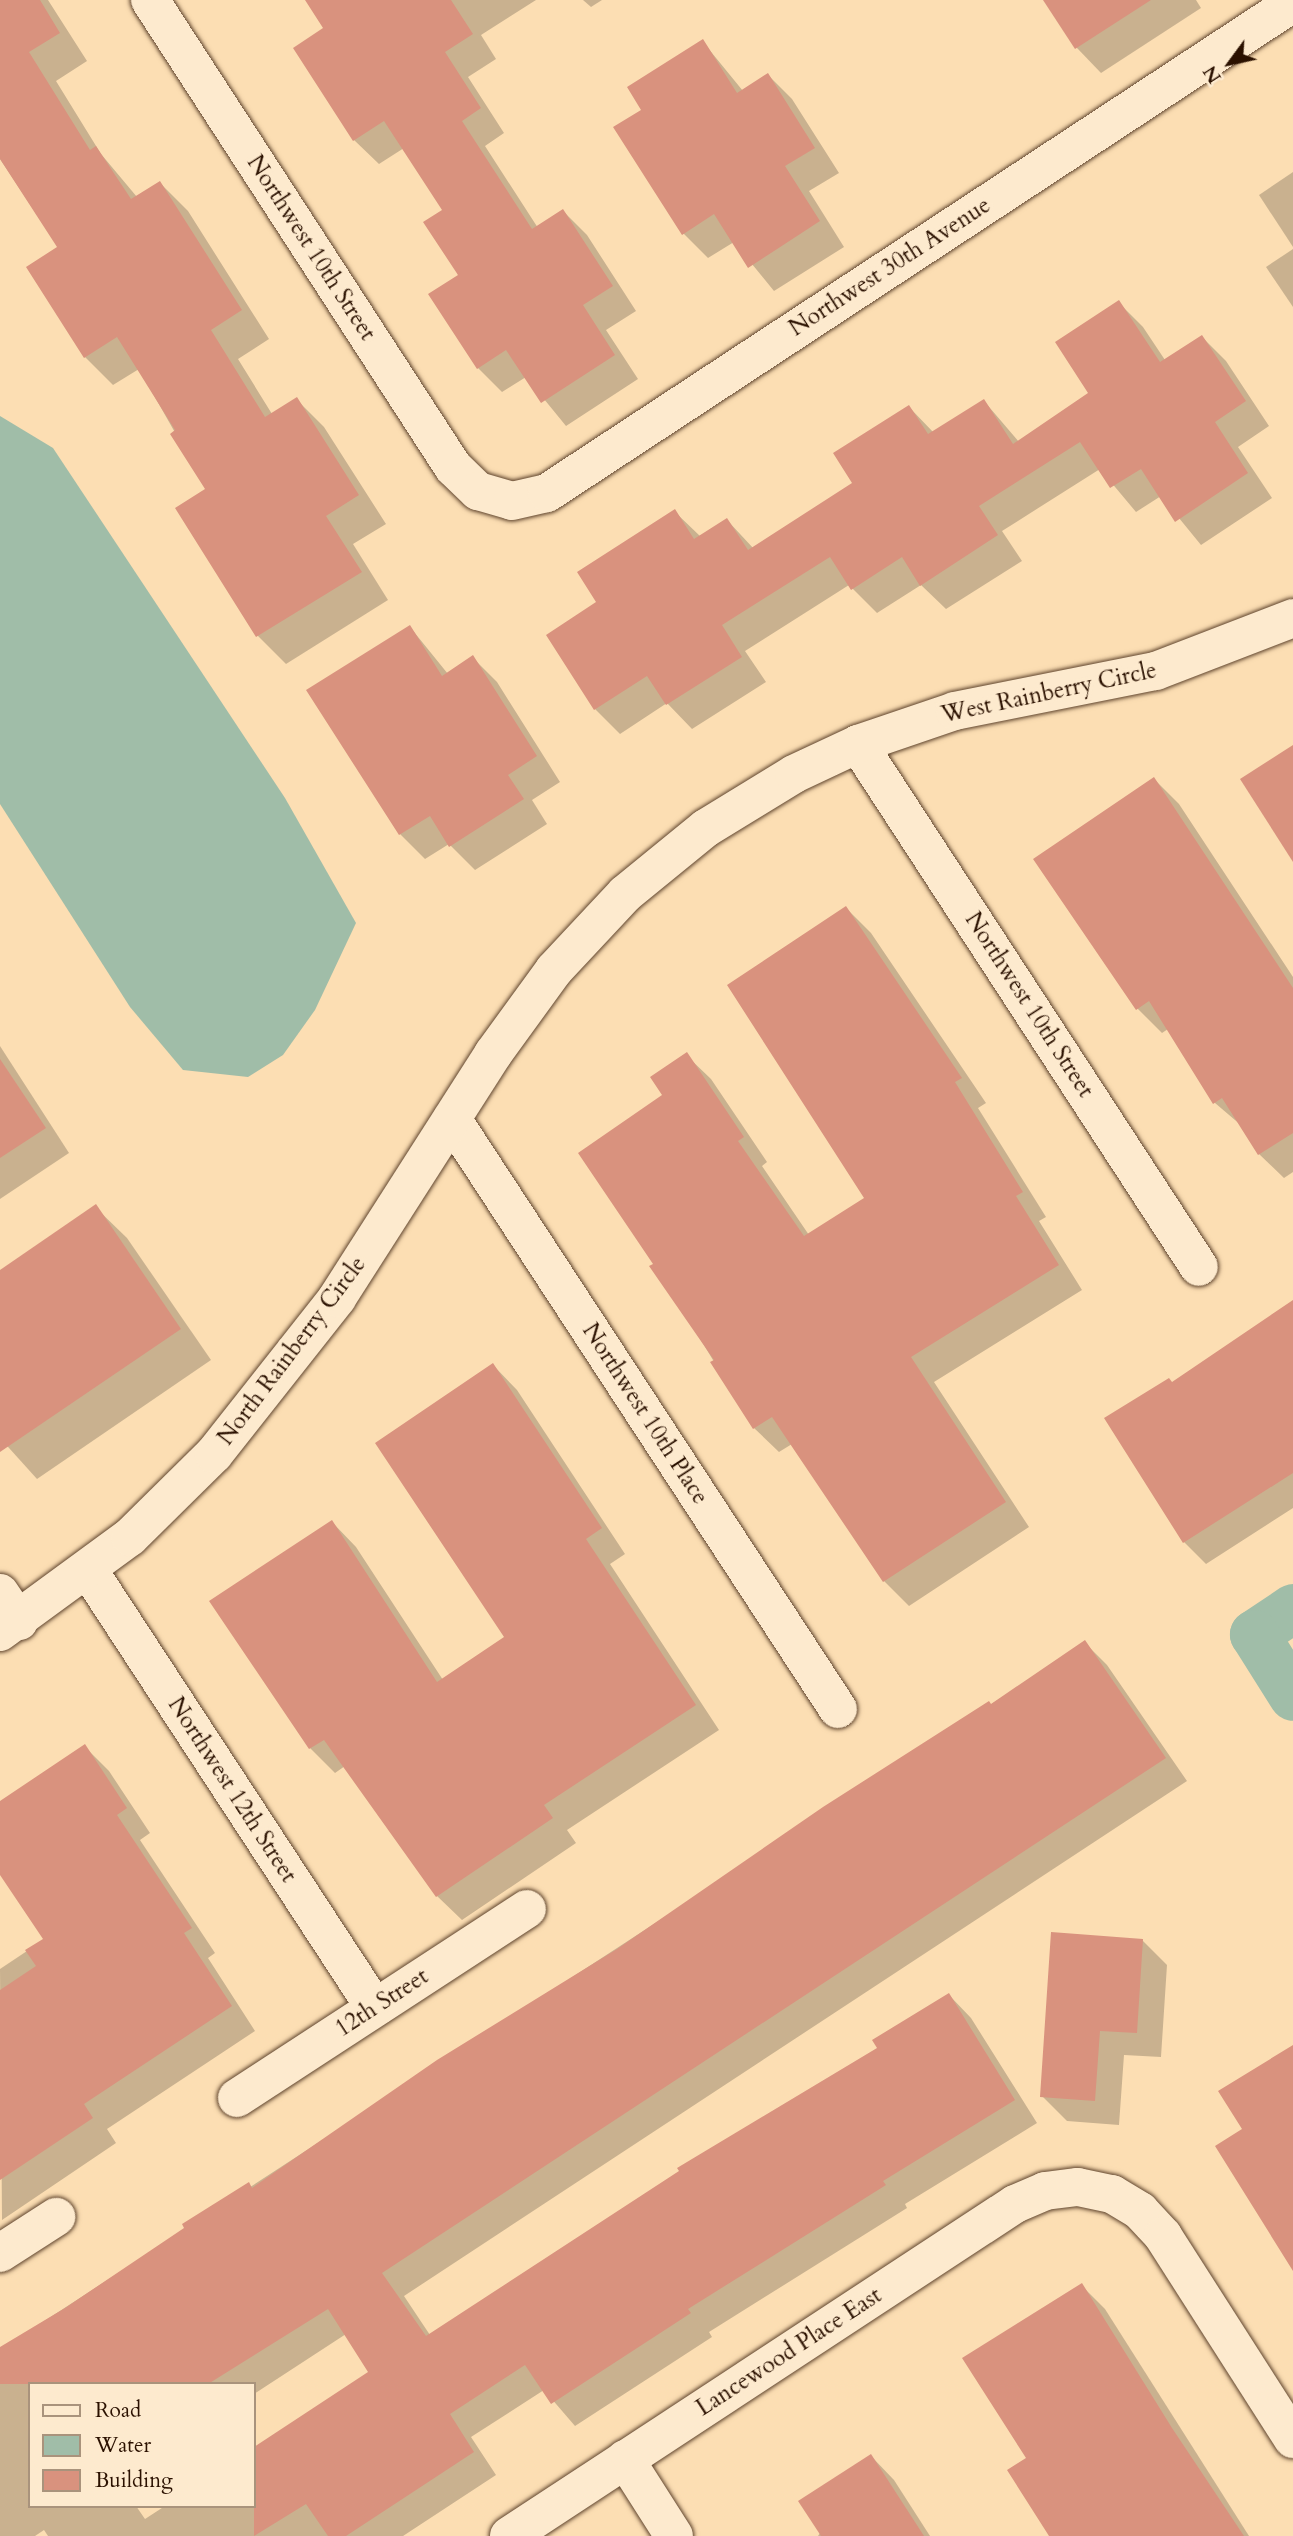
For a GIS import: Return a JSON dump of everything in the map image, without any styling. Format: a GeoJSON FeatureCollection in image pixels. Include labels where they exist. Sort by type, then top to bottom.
{"type":"FeatureCollection","features":[{"type":"Feature","properties":{"kind":"street","name":"Northwest 10th Street"},"geometry":{"type":"LineString","coordinates":[[150,0],[453,467],[478,491]]}},
{"type":"Feature","properties":{"kind":"street","name":"Northwest 30th Avenue"},"geometry":{"type":"LineString","coordinates":[[478,491],[512,501],[547,493],[1293,3]]}},
{"type":"Feature","properties":{"kind":"street","name":"West Rainberry Circle"},"geometry":{"type":"LineString","coordinates":[[452,1119],[554,970],[625,894],[706,828],[794,774],[858,744],[955,711],[1156,671],[1293,618]]}},
{"type":"Feature","properties":{"kind":"street","name":"Northwest 10th Street"},"geometry":{"type":"LineString","coordinates":[[858,744],[1199,1266]]}},
{"type":"Feature","properties":{"kind":"street","name":"North Rainberry Circle"},"geometry":{"type":"LineString","coordinates":[[6,1615],[89,1571],[214,1454],[265,1394],[337,1298],[452,1119]]}},
{"type":"Feature","properties":{"kind":"street","name":"Northwest 10th Place"},"geometry":{"type":"LineString","coordinates":[[452,1119],[838,1709]]}},
{"type":"Feature","properties":{"kind":"street","name":"Northwest 12th Street"},"geometry":{"type":"LineString","coordinates":[[89,1571],[375,2008]]}},
{"type":"Feature","properties":{"kind":"street","name":"12th Street"},"geometry":{"type":"LineString","coordinates":[[237,2098],[527,1909]]}},
{"type":"Feature","properties":{"kind":"street","name":"Lancewood Place East"},"geometry":{"type":"LineString","coordinates":[[509,2536],[1015,2204],[1045,2191],[1078,2187],[1112,2194],[1140,2211],[1163,2236],[1293,2439]]}},
{"type":"Feature","properties":{"kind":"street"},"geometry":{"type":"LineString","coordinates":[[0,2253],[56,2217]]}},
{"type":"Feature","properties":{"kind":"street"},"geometry":{"type":"LineString","coordinates":[[625,2459],[674,2536]]}},
{"type":"Feature","properties":{"kind":"water"},"geometry":{"type":"Polygon","coordinates":[[[0,416],[53,448],[285,798],[356,923],[315,1010],[283,1055],[248,1077],[183,1070],[130,1007],[0,804],[0,416]]]}},
{"type":"Feature","properties":{"kind":"building"},"geometry":{"type":"Polygon","coordinates":[[[0,0],[40,0],[60,33],[29,52],[90,150],[96,146],[131,199],[160,181],[242,310],[211,330],[265,417],[297,397],[359,495],[326,516],[362,572],[256,637],[175,508],[205,489],[170,434],[175,430],[117,337],[84,358],[26,267],[57,247],[0,159],[0,0]]]}},
{"type":"Feature","properties":{"kind":"building"},"geometry":{"type":"Polygon","coordinates":[[[305,0],[451,0],[473,34],[445,52],[481,108],[462,121],[532,229],[563,209],[613,286],[583,305],[615,355],[541,403],[506,350],[477,369],[428,294],[458,275],[423,222],[442,210],[384,121],[353,141],[293,48],[323,28],[305,0]]]}},
{"type":"Feature","properties":{"kind":"building"},"geometry":{"type":"Polygon","coordinates":[[[1043,0],[1151,0],[1075,49],[1043,0]]]}},
{"type":"Feature","properties":{"kind":"building"},"geometry":{"type":"Polygon","coordinates":[[[703,39],[737,93],[768,73],[815,148],[785,166],[820,221],[748,268],[714,214],[682,235],[613,127],[641,110],[627,87],[703,39]]]}},
{"type":"Feature","properties":{"kind":"building"},"geometry":{"type":"Polygon","coordinates":[[[1119,300],[1160,362],[1202,335],[1246,401],[1215,422],[1248,473],[1175,522],[1141,469],[1110,488],[1080,442],[979,506],[998,535],[920,586],[902,557],[851,590],[830,557],[722,625],[742,657],[666,705],[647,676],[594,710],[546,635],[596,602],[577,572],[675,509],[694,539],[727,518],[748,550],[852,483],[833,453],[909,405],[928,434],[984,399],[1013,444],[1088,393],[1055,342],[1119,300]]]}},
{"type":"Feature","properties":{"kind":"building"},"geometry":{"type":"Polygon","coordinates":[[[410,625],[442,676],[473,655],[537,756],[508,775],[524,799],[449,847],[430,816],[399,835],[306,690],[410,625]]]}},
{"type":"Feature","properties":{"kind":"building"},"geometry":{"type":"Polygon","coordinates":[[[1293,745],[1293,862],[1240,779],[1293,745]]]}},
{"type":"Feature","properties":{"kind":"building"},"geometry":{"type":"Polygon","coordinates":[[[1154,777],[1293,988],[1293,1133],[1258,1155],[1222,1098],[1213,1104],[1149,1001],[1136,1010],[1033,859],[1154,777]]]}},
{"type":"Feature","properties":{"kind":"building"},"geometry":{"type":"Polygon","coordinates":[[[846,906],[962,1078],[955,1082],[1023,1192],[1016,1196],[1059,1265],[911,1357],[1006,1502],[883,1582],[772,1417],[753,1429],[710,1362],[714,1360],[649,1266],[653,1264],[578,1153],[662,1095],[650,1077],[687,1052],[744,1137],[738,1141],[804,1236],[864,1198],[727,985],[846,906]]]}},
{"type":"Feature","properties":{"kind":"building"},"geometry":{"type":"Polygon","coordinates":[[[0,1059],[46,1128],[0,1158],[0,1059]]]}},
{"type":"Feature","properties":{"kind":"building"},"geometry":{"type":"Polygon","coordinates":[[[96,1204],[181,1329],[0,1452],[0,1270],[96,1204]]]}},
{"type":"Feature","properties":{"kind":"building"},"geometry":{"type":"Polygon","coordinates":[[[1293,1300],[1293,1473],[1183,1543],[1104,1418],[1169,1378],[1172,1382],[1293,1300]]]}},
{"type":"Feature","properties":{"kind":"building"},"geometry":{"type":"Polygon","coordinates":[[[493,1363],[602,1528],[586,1539],[696,1705],[544,1805],[553,1818],[436,1897],[324,1740],[309,1749],[209,1601],[332,1520],[437,1682],[504,1637],[375,1443],[493,1363]]]}},
{"type":"Feature","properties":{"kind":"building"},"geometry":{"type":"Polygon","coordinates":[[[1085,1640],[1166,1758],[382,2273],[426,2336],[679,2171],[677,2168],[877,2048],[872,2040],[949,1993],[1015,2100],[883,2181],[886,2185],[688,2309],[691,2313],[551,2404],[525,2365],[450,2414],[474,2452],[346,2536],[328,2536],[306,2504],[254,2536],[256,2446],[368,2372],[328,2309],[211,2382],[0,2384],[0,2347],[65,2308],[184,2228],[182,2224],[249,2182],[252,2188],[437,2060],[617,1949],[823,1807],[989,1701],[991,1704],[1085,1640]]]}},
{"type":"Feature","properties":{"kind":"building"},"geometry":{"type":"Polygon","coordinates":[[[85,1744],[127,1808],[117,1815],[192,1928],[184,1933],[232,2006],[84,2104],[93,2118],[0,2180],[0,1990],[36,1966],[25,1950],[43,1939],[0,1875],[0,1801],[85,1744]]]}},
{"type":"Feature","properties":{"kind":"building"},"geometry":{"type":"Polygon","coordinates":[[[1051,1932],[1143,1939],[1137,2033],[1100,2031],[1095,2101],[1040,2097],[1051,1932]]]}},
{"type":"Feature","properties":{"kind":"building"},"geometry":{"type":"Polygon","coordinates":[[[1293,2045],[1293,2271],[1215,2146],[1242,2129],[1218,2091],[1293,2045]]]}},
{"type":"Feature","properties":{"kind":"building"},"geometry":{"type":"Polygon","coordinates":[[[1082,2283],[1172,2428],[1244,2536],[1049,2536],[1007,2470],[1026,2458],[962,2358],[1082,2283]]]}},
{"type":"Feature","properties":{"kind":"building"},"geometry":{"type":"Polygon","coordinates":[[[871,2454],[924,2536],[821,2536],[798,2501],[871,2454]]]}},
{"type":"Feature","properties":{"kind":"waterway"},"geometry":{"type":"LineString","coordinates":[[1293,1608],[1254,1634],[1293,1696]]}}]}
